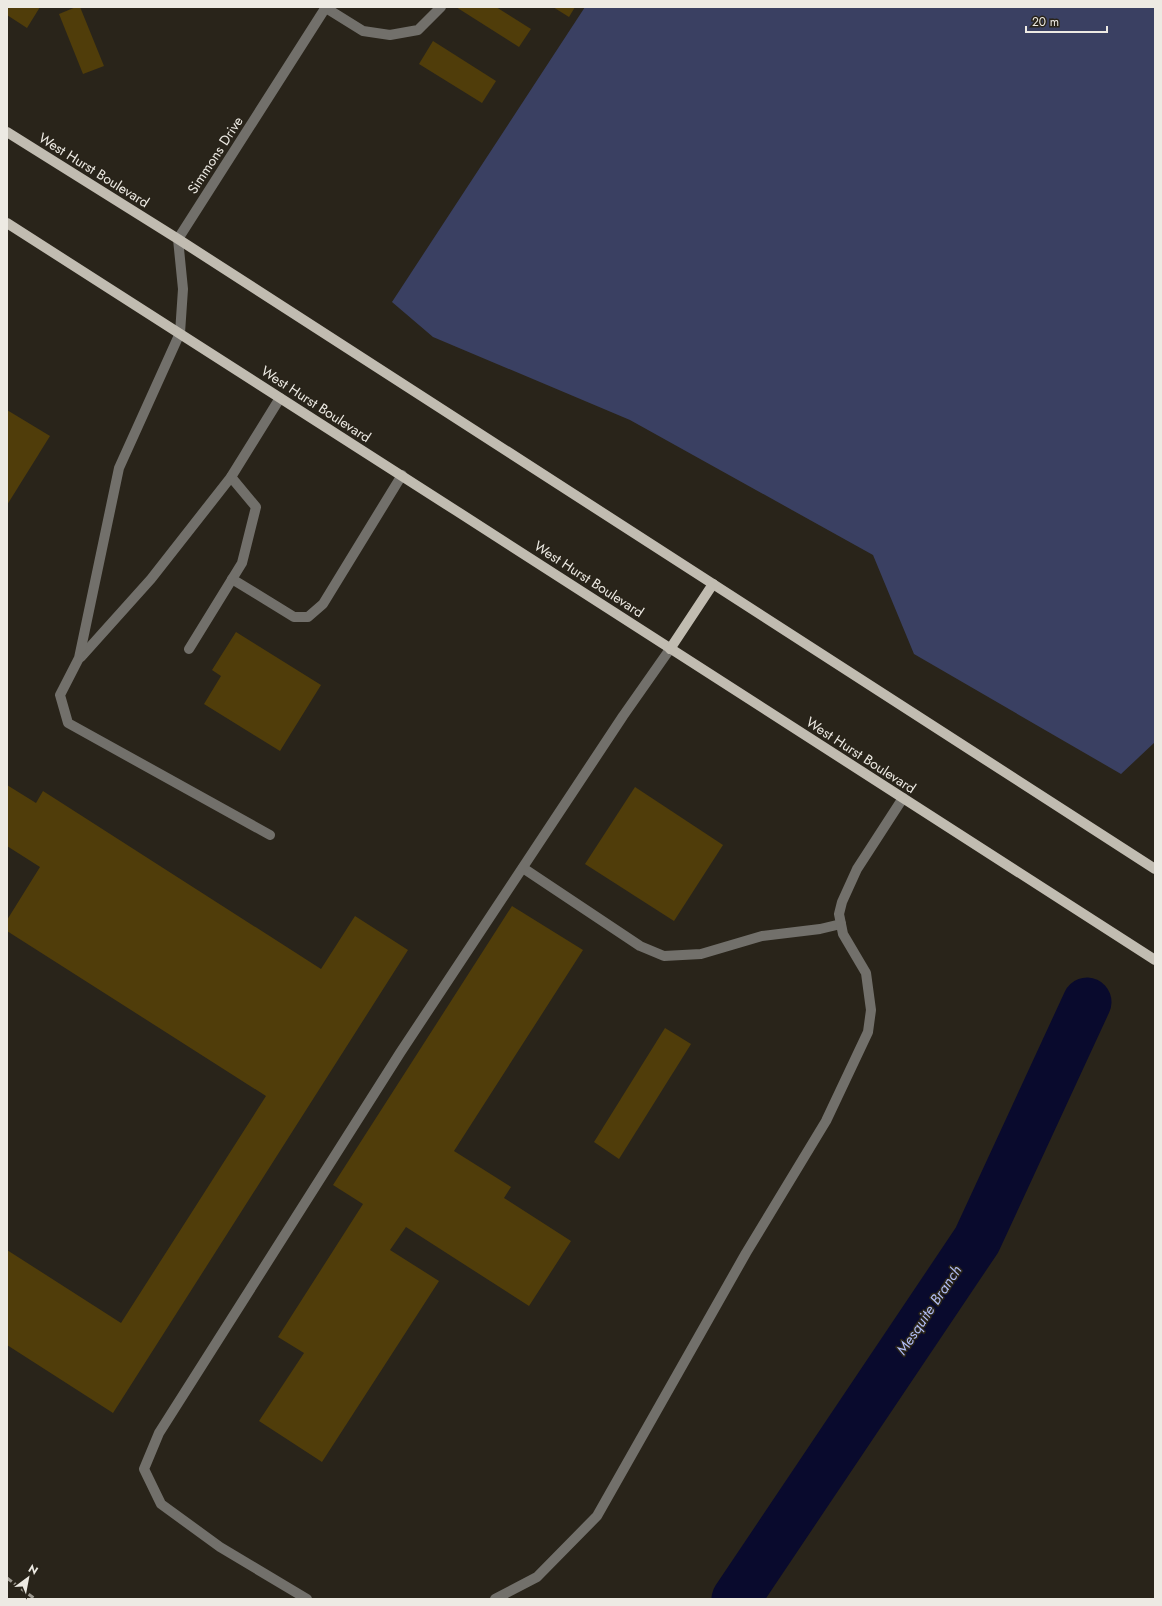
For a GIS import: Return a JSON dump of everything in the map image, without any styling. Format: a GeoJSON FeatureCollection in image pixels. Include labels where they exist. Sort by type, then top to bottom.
{"type":"FeatureCollection","features":[{"type":"Feature","properties":{"kind":"main road","name":"West Hurst Boulevard"},"geometry":{"type":"LineString","coordinates":[[7,132],[178,239],[1155,869]]}},
{"type":"Feature","properties":{"kind":"main road","name":"West Hurst Boulevard"},"geometry":{"type":"LineString","coordinates":[[8,225],[402,475],[1155,960]]}},
{"type":"Feature","properties":{"kind":"main road"},"geometry":{"type":"LineString","coordinates":[[670,649],[713,584]]}},
{"type":"Feature","properties":{"kind":"street"},"geometry":{"type":"LineString","coordinates":[[326,7],[363,31],[390,35],[418,30],[441,7]]}},
{"type":"Feature","properties":{"kind":"street","name":"Simmons Drive"},"geometry":{"type":"LineString","coordinates":[[178,239],[326,7]]}},
{"type":"Feature","properties":{"kind":"street"},"geometry":{"type":"LineString","coordinates":[[79,658],[119,468],[180,333],[184,290],[178,239]]}},
{"type":"Feature","properties":{"kind":"street"},"geometry":{"type":"LineString","coordinates":[[270,836],[68,723],[60,695],[79,658],[151,578],[230,476],[280,398]]}},
{"type":"Feature","properties":{"kind":"street"},"geometry":{"type":"LineString","coordinates":[[232,579],[294,617],[308,617],[323,604],[402,475]]}},
{"type":"Feature","properties":{"kind":"street"},"geometry":{"type":"LineString","coordinates":[[189,649],[242,563],[256,507],[230,476]]}},
{"type":"Feature","properties":{"kind":"street"},"geometry":{"type":"LineString","coordinates":[[307,1599],[220,1547],[161,1504],[144,1469],[163,1427],[400,1053],[623,716],[670,649]]}},
{"type":"Feature","properties":{"kind":"street"},"geometry":{"type":"LineString","coordinates":[[495,1599],[537,1576],[597,1516],[746,1253],[826,1121],[868,1032],[870,1010],[866,973],[843,934],[839,914],[842,902],[857,869],[903,798]]}},
{"type":"Feature","properties":{"kind":"street"},"geometry":{"type":"LineString","coordinates":[[523,868],[640,946],[664,956],[701,954],[762,936],[820,929],[841,924]]}},
{"type":"Feature","properties":{"kind":"shaded area"},"geometry":{"type":"Polygon","coordinates":[[[585,7],[1155,7],[1155,742],[1121,774],[914,654],[873,555],[630,420],[433,337],[392,302],[585,7]]]}},
{"type":"Feature","properties":{"kind":"building"},"geometry":{"type":"Polygon","coordinates":[[[7,7],[40,7],[27,28],[7,15],[7,7]]]}},
{"type":"Feature","properties":{"kind":"building"},"geometry":{"type":"Polygon","coordinates":[[[76,7],[80,7],[104,66],[83,74],[59,14],[76,7]]]}},
{"type":"Feature","properties":{"kind":"building"},"geometry":{"type":"Polygon","coordinates":[[[456,7],[496,7],[531,29],[519,47],[456,7]]]}},
{"type":"Feature","properties":{"kind":"building"},"geometry":{"type":"Polygon","coordinates":[[[553,7],[575,7],[569,17],[553,7]]]}},
{"type":"Feature","properties":{"kind":"building"},"geometry":{"type":"Polygon","coordinates":[[[433,41],[496,81],[482,103],[419,64],[433,41]]]}},
{"type":"Feature","properties":{"kind":"building"},"geometry":{"type":"Polygon","coordinates":[[[7,410],[50,436],[7,505],[7,410]]]}},
{"type":"Feature","properties":{"kind":"building"},"geometry":{"type":"Polygon","coordinates":[[[236,632],[321,685],[280,751],[204,704],[221,676],[212,670],[236,632]]]}},
{"type":"Feature","properties":{"kind":"building"},"geometry":{"type":"Polygon","coordinates":[[[7,785],[36,803],[43,791],[321,969],[355,916],[408,950],[113,1413],[7,1345],[7,1250],[121,1323],[266,1096],[7,931],[7,920],[40,867],[7,846],[7,785]]]}},
{"type":"Feature","properties":{"kind":"building"},"geometry":{"type":"Polygon","coordinates":[[[635,787],[723,845],[674,921],[585,864],[635,787]]]}},
{"type":"Feature","properties":{"kind":"building"},"geometry":{"type":"Polygon","coordinates":[[[512,906],[583,950],[454,1151],[511,1187],[504,1198],[571,1241],[529,1306],[406,1227],[390,1250],[439,1281],[322,1462],[259,1421],[304,1353],[278,1337],[363,1204],[333,1185],[512,906]]]}},
{"type":"Feature","properties":{"kind":"building"},"geometry":{"type":"Polygon","coordinates":[[[665,1028],[691,1044],[619,1159],[594,1142],[665,1028]]]}},
{"type":"Feature","properties":{"kind":"waterway","name":"Mesquite Branch"},"geometry":{"type":"LineString","coordinates":[[736,1599],[977,1240],[1087,1002]]}},
{"type":"Feature","properties":{"kind":"railway"},"geometry":{"type":"LineString","coordinates":[[7,1578],[35,1599]]}}]}
